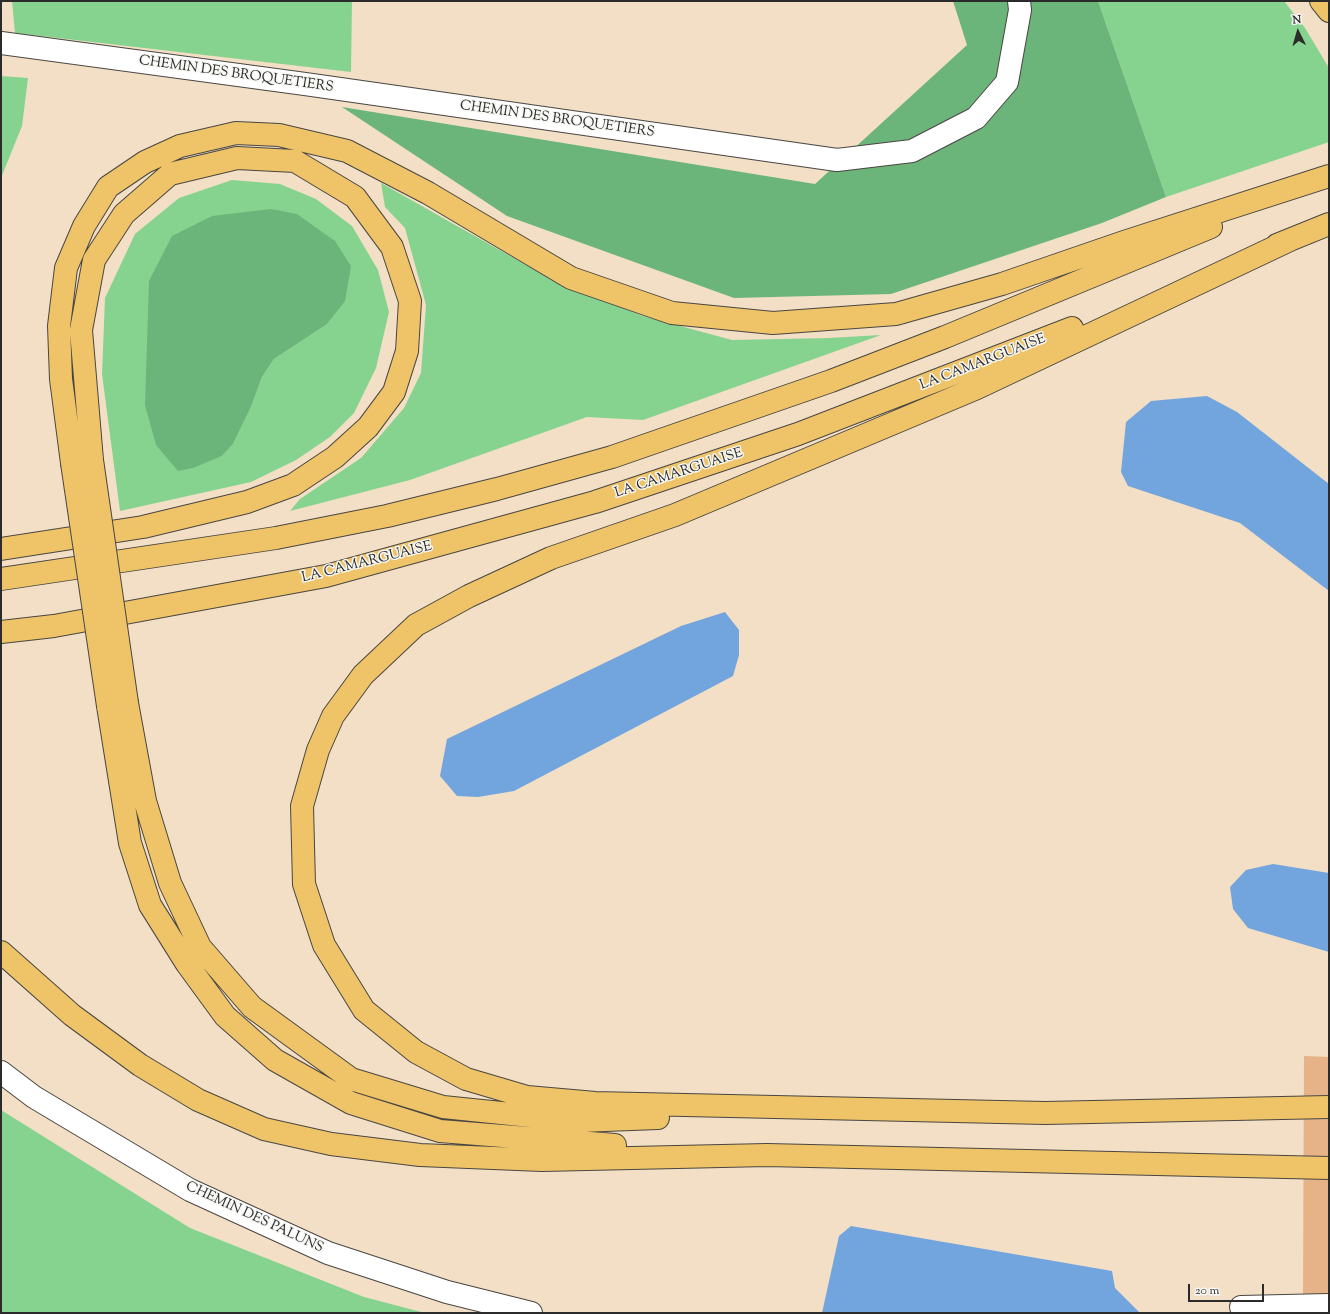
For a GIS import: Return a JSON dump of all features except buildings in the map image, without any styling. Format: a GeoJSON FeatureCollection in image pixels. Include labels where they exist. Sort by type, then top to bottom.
{"type":"FeatureCollection","features":[{"type":"Feature","properties":{"kind":"main road"},"geometry":{"type":"LineString","coordinates":[[1321,1],[1329,11]]}},
{"type":"Feature","properties":{"kind":"main road"},"geometry":{"type":"LineString","coordinates":[[1329,177],[1124,242],[1002,284],[896,314],[773,323],[672,313],[571,278],[428,193],[347,151],[279,135],[236,133],[180,146],[145,162],[108,187],[84,226],[66,268],[59,326],[61,378],[82,461],[118,705],[130,843],[150,905],[187,964],[225,1016],[275,1060],[351,1103],[440,1131],[590,1144],[767,1155],[1329,1168]]}},
{"type":"Feature","properties":{"kind":"main road"},"geometry":{"type":"LineString","coordinates":[[1,549],[143,527],[247,502],[292,485],[335,457],[368,427],[394,392],[407,351],[410,301],[392,247],[354,197],[296,161],[237,158],[170,174],[124,214],[94,260],[80,330],[82,461]]}},
{"type":"Feature","properties":{"kind":"main road"},"geometry":{"type":"LineString","coordinates":[[1,579],[276,538],[497,489],[612,457],[852,373],[946,337],[1329,177]]}},
{"type":"Feature","properties":{"kind":"main road","name":"LA CAMARGUAISE"},"geometry":{"type":"LineString","coordinates":[[1,632],[54,626],[326,576],[595,502],[798,434],[1036,342],[1329,224]]}},
{"type":"Feature","properties":{"kind":"main road"},"geometry":{"type":"LineString","coordinates":[[1290,240],[977,388],[675,515],[551,558],[470,596],[416,625],[363,675],[333,716],[318,750],[302,806],[304,884],[324,945],[364,1010],[416,1052],[466,1079],[527,1096],[595,1103],[889,1108],[1045,1113],[1329,1107]]}},
{"type":"Feature","properties":{"kind":"main road"},"geometry":{"type":"LineString","coordinates":[[118,705],[170,883],[200,947],[252,1007],[351,1079],[443,1107],[579,1121],[889,1108]]}},
{"type":"Feature","properties":{"kind":"main road"},"geometry":{"type":"LineString","coordinates":[[1,952],[72,1015],[140,1065],[198,1100],[264,1129],[331,1144],[420,1155],[542,1160],[767,1155]]}},
{"type":"Feature","properties":{"kind":"street","name":"CHEMIN DES BROQUETIERS"},"geometry":{"type":"LineString","coordinates":[[1,44],[298,83],[837,160],[912,151],[976,118],[1007,82],[1020,10],[1019,1]]}},
{"type":"Feature","properties":{"kind":"street","name":"CHEMIN DES PALUNS"},"geometry":{"type":"LineString","coordinates":[[1,1072],[41,1101],[190,1190],[328,1253],[447,1292],[531,1313]]}},
{"type":"Feature","properties":{"kind":"street"},"geometry":{"type":"LineString","coordinates":[[1241,1307],[1329,1305]]}},
{"type":"Feature","properties":{"kind":"green space"},"geometry":{"type":"Polygon","coordinates":[[[12,1],[352,1],[351,72],[15,33],[12,1]]]}},
{"type":"Feature","properties":{"kind":"green space"},"geometry":{"type":"Polygon","coordinates":[[[953,1],[1098,1],[1166,197],[1102,223],[891,294],[734,298],[507,216],[342,107],[815,184],[967,45],[953,1]]]}},
{"type":"Feature","properties":{"kind":"green space"},"geometry":{"type":"Polygon","coordinates":[[[1098,1],[1284,1],[1305,28],[1329,68],[1329,142],[1166,197],[1098,1]]]}},
{"type":"Feature","properties":{"kind":"green space"},"geometry":{"type":"Polygon","coordinates":[[[1,76],[28,78],[22,126],[1,178],[1,76]]]}},
{"type":"Feature","properties":{"kind":"green space"},"geometry":{"type":"Polygon","coordinates":[[[232,180],[280,184],[316,199],[352,226],[378,270],[389,312],[376,368],[354,413],[330,437],[296,460],[251,482],[120,511],[102,374],[105,298],[135,234],[179,198],[232,180]],[[351,266],[178,471],[222,456],[233,444],[251,407],[262,377],[274,359],[326,325],[351,266]]]}},
{"type":"Feature","properties":{"kind":"green space"},"geometry":{"type":"Polygon","coordinates":[[[381,183],[549,278],[643,316],[732,340],[829,338],[881,335],[643,420],[587,417],[410,480],[290,511],[300,499],[361,458],[404,408],[421,373],[426,305],[405,228],[385,207],[381,183]]]}},
{"type":"Feature","properties":{"kind":"green space"},"geometry":{"type":"Polygon","coordinates":[[[271,209],[297,214],[335,241],[351,266],[345,301],[326,325],[274,359],[262,377],[251,407],[233,444],[222,456],[193,468],[178,471],[156,445],[145,405],[149,281],[172,236],[212,216],[271,209]]]}},
{"type":"Feature","properties":{"kind":"green space"},"geometry":{"type":"Polygon","coordinates":[[[1,1110],[190,1228],[364,1297],[425,1313],[1,1313],[1,1110]]]}},
{"type":"Feature","properties":{"kind":"water"},"geometry":{"type":"Polygon","coordinates":[[[1207,396],[1237,412],[1329,484],[1329,591],[1240,523],[1128,486],[1121,472],[1126,422],[1151,401],[1207,396]]]}},
{"type":"Feature","properties":{"kind":"water"},"geometry":{"type":"Polygon","coordinates":[[[725,612],[739,630],[739,655],[733,676],[514,791],[478,797],[457,796],[440,776],[447,739],[681,626],[725,612]]]}},
{"type":"Feature","properties":{"kind":"water"},"geometry":{"type":"Polygon","coordinates":[[[1273,864],[1329,873],[1329,952],[1248,928],[1233,909],[1230,887],[1246,870],[1273,864]]]}},
{"type":"Feature","properties":{"kind":"water"},"geometry":{"type":"Polygon","coordinates":[[[851,1226],[1112,1271],[1115,1288],[1140,1313],[822,1313],[839,1236],[851,1226]]]}}]}
